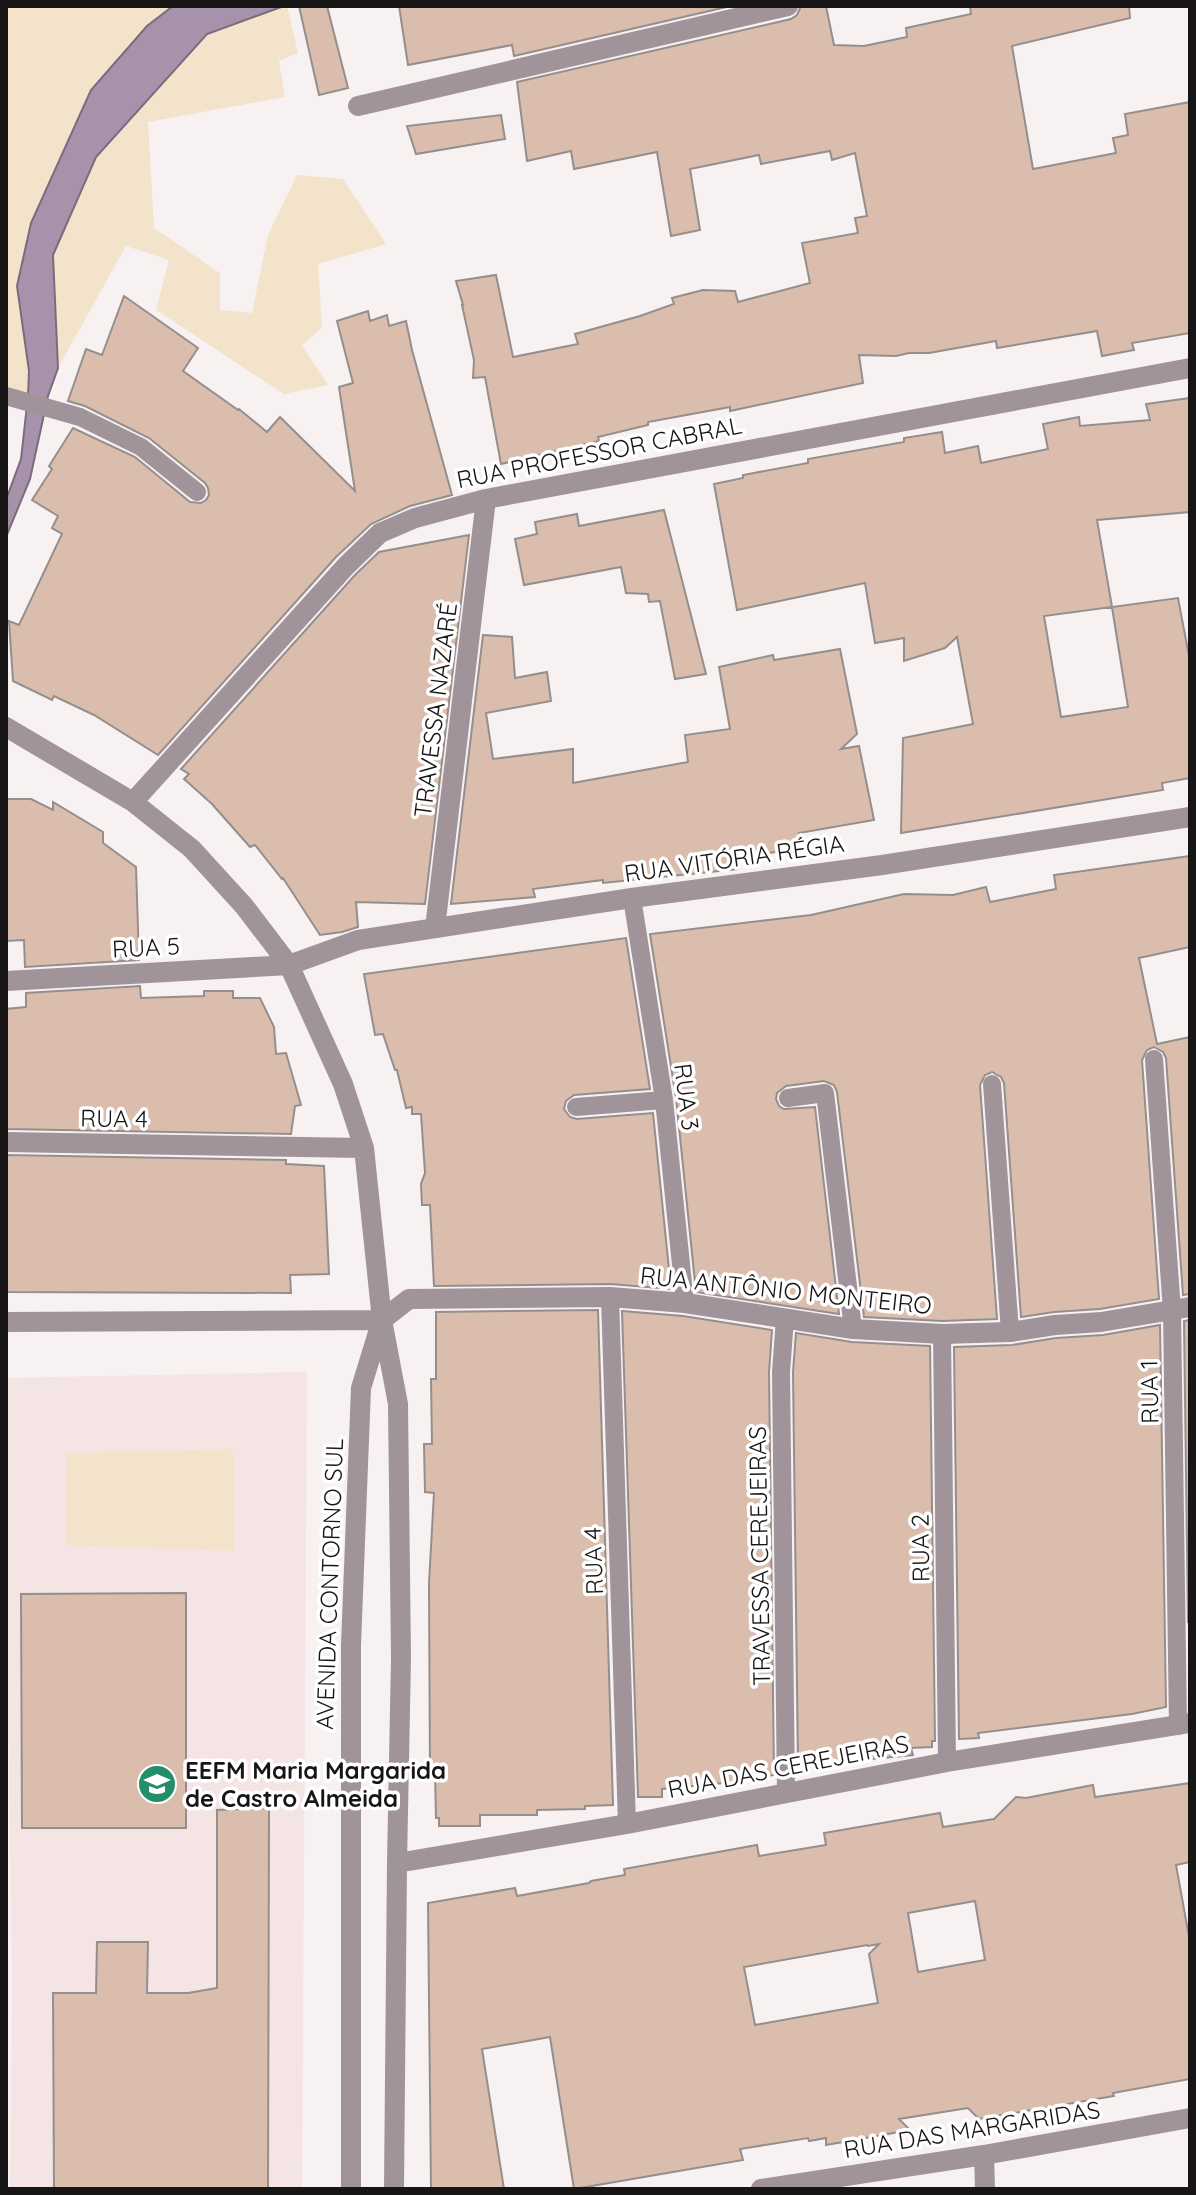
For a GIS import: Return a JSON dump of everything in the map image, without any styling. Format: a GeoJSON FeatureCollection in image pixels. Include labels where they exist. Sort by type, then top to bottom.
{"type":"FeatureCollection","features":[{"type":"Feature","properties":{"kind":"street"},"geometry":{"type":"LineString","coordinates":[[358,106],[788,6]]}},
{"type":"Feature","properties":{"kind":"street","name":"RUA PROFESSOR CABRAL"},"geometry":{"type":"LineString","coordinates":[[133,802],[346,566],[380,533],[415,518],[486,499],[1190,368]]}},
{"type":"Feature","properties":{"kind":"street","name":"TRAVESSA NAZARÉ"},"geometry":{"type":"LineString","coordinates":[[435,928],[486,499]]}},
{"type":"Feature","properties":{"kind":"street","name":"AVENIDA CONTORNO SUL"},"geometry":{"type":"LineString","coordinates":[[6,727],[133,802],[192,849],[244,906],[289,965],[343,1084],[364,1148],[382,1320],[398,1404],[401,1658],[394,2189]]}},
{"type":"Feature","properties":{"kind":"street","name":"RUA VITÓRIA RÉGIA"},"geometry":{"type":"LineString","coordinates":[[289,965],[358,940],[632,898],[882,865],[1190,817]]}},
{"type":"Feature","properties":{"kind":"street","name":"RUA 5"},"geometry":{"type":"LineString","coordinates":[[6,981],[289,965]]}},
{"type":"Feature","properties":{"kind":"street","name":"RUA 4"},"geometry":{"type":"LineString","coordinates":[[6,1142],[364,1148]]}},
{"type":"Feature","properties":{"kind":"street","name":"RUA ANTÔNIO MONTEIRO"},"geometry":{"type":"LineString","coordinates":[[382,1320],[409,1299],[610,1297],[685,1303],[853,1329],[942,1334],[1010,1332],[1181,1309]]}},
{"type":"Feature","properties":{"kind":"street"},"geometry":{"type":"LineString","coordinates":[[6,1322],[382,1320]]}},
{"type":"Feature","properties":{"kind":"street","name":"AVENIDA CONTORNO SUL"},"geometry":{"type":"LineString","coordinates":[[351,2189],[351,1645],[361,1388],[382,1320]]}},
{"type":"Feature","properties":{"kind":"street","name":"RUA DAS CEREJEIRAS"},"geometry":{"type":"LineString","coordinates":[[397,1863],[627,1824],[947,1762],[1184,1724]]}},
{"type":"Feature","properties":{"kind":"street","name":"RUA DAS MARGARIDAS"},"geometry":{"type":"LineString","coordinates":[[761,2189],[984,2155],[1190,2118]]}},
{"type":"Feature","properties":{"kind":"street"},"geometry":{"type":"LineString","coordinates":[[984,2155],[985,2189]]}},
{"type":"Feature","properties":{"kind":"lane"},"geometry":{"type":"LineString","coordinates":[[6,396],[80,417],[141,447],[197,492]]}},
{"type":"Feature","properties":{"kind":"lane","name":"RUA 3"},"geometry":{"type":"LineString","coordinates":[[632,898],[664,1100],[685,1303]]}},
{"type":"Feature","properties":{"kind":"lane","name":"RUA 1"},"geometry":{"type":"LineString","coordinates":[[1154,1059],[1181,1309],[1184,1724]]}},
{"type":"Feature","properties":{"kind":"lane"},"geometry":{"type":"LineString","coordinates":[[992,1084],[1010,1332]]}},
{"type":"Feature","properties":{"kind":"lane"},"geometry":{"type":"LineString","coordinates":[[788,1098],[825,1093],[853,1329]]}},
{"type":"Feature","properties":{"kind":"lane"},"geometry":{"type":"LineString","coordinates":[[576,1107],[664,1100]]}},
{"type":"Feature","properties":{"kind":"lane","name":"RUA 4"},"geometry":{"type":"LineString","coordinates":[[610,1297],[627,1824]]}},
{"type":"Feature","properties":{"kind":"lane","name":"TRAVESSA CEREJEIRAS"},"geometry":{"type":"LineString","coordinates":[[785,1318],[781,1372],[786,1793]]}},
{"type":"Feature","properties":{"kind":"lane","name":"RUA 2"},"geometry":{"type":"LineString","coordinates":[[942,1334],[947,1762]]}},
{"type":"Feature","properties":{"kind":"shaded area"},"geometry":{"type":"Polygon","coordinates":[[[6,6],[173,6],[147,26],[31,223],[28,396],[6,387],[6,6]]]}},
{"type":"Feature","properties":{"kind":"shaded area"},"geometry":{"type":"Polygon","coordinates":[[[173,6],[284,6],[207,34],[96,157],[53,255],[58,368],[48,396],[30,479],[6,537],[6,500],[21,459],[28,396],[29,371],[17,286],[31,223],[91,90],[147,26],[173,6]]]}},
{"type":"Feature","properties":{"kind":"shaded area"},"geometry":{"type":"Polygon","coordinates":[[[287,6],[298,53],[279,61],[285,97],[148,122],[154,228],[220,273],[220,310],[252,313],[268,235],[297,175],[343,179],[386,244],[318,264],[322,327],[302,346],[328,385],[284,394],[156,310],[169,260],[126,246],[58,368],[53,255],[96,157],[207,34],[287,6]]]}},
{"type":"Feature","properties":{"kind":"shaded area","name":"EEFM Maria Margarida de Castro Almeida"},"geometry":{"type":"Polygon","coordinates":[[[307,1372],[302,2189],[10,2189],[12,1983],[6,1378],[307,1372]]]}},
{"type":"Feature","properties":{"kind":"shaded area"},"geometry":{"type":"Polygon","coordinates":[[[233,1449],[234,1551],[66,1545],[67,1453],[233,1449]]]}},
{"type":"Feature","properties":{"kind":"building"},"geometry":{"type":"Polygon","coordinates":[[[299,6],[327,6],[348,88],[319,95],[299,6]]]}},
{"type":"Feature","properties":{"kind":"building"},"geometry":{"type":"Polygon","coordinates":[[[399,6],[731,6],[514,56],[512,45],[408,65],[399,6]]]}},
{"type":"Feature","properties":{"kind":"building"},"geometry":{"type":"Polygon","coordinates":[[[801,6],[826,6],[834,45],[864,46],[907,37],[906,28],[971,14],[970,6],[1129,6],[1130,18],[1012,46],[1033,169],[1116,153],[1113,138],[1128,135],[1125,114],[1190,102],[1190,333],[1132,343],[1134,350],[1102,356],[1097,331],[997,348],[996,341],[929,353],[859,355],[863,383],[730,411],[730,407],[648,422],[648,425],[598,437],[599,441],[501,464],[485,377],[473,378],[474,360],[456,281],[496,275],[513,357],[578,344],[575,334],[640,316],[674,304],[672,298],[703,290],[735,291],[738,302],[810,283],[802,243],[858,233],[855,218],[867,216],[855,153],[832,160],[830,151],[761,164],[759,155],[690,169],[700,230],[671,236],[657,152],[574,169],[571,151],[527,161],[517,82],[791,19],[801,6]]]}},
{"type":"Feature","properties":{"kind":"building"},"geometry":{"type":"Polygon","coordinates":[[[501,115],[505,139],[416,154],[407,126],[501,115]]]}},
{"type":"Feature","properties":{"kind":"building"},"geometry":{"type":"Polygon","coordinates":[[[124,296],[198,348],[183,371],[267,432],[280,417],[355,491],[339,387],[353,383],[337,321],[368,311],[370,321],[387,315],[389,326],[406,321],[452,495],[410,506],[371,524],[336,557],[158,755],[94,715],[54,696],[52,700],[13,681],[9,621],[19,625],[62,534],[52,528],[58,516],[32,500],[73,428],[135,457],[190,502],[201,503],[209,495],[205,483],[149,438],[85,406],[68,401],[86,349],[102,355],[124,296]]]}},
{"type":"Feature","properties":{"kind":"building"},"geometry":{"type":"Polygon","coordinates":[[[1190,398],[1190,512],[1097,520],[1112,607],[1178,598],[1190,661],[1190,778],[1162,783],[1163,790],[901,833],[903,738],[973,724],[957,637],[945,648],[904,661],[904,638],[875,643],[865,583],[737,610],[714,484],[743,478],[743,475],[808,463],[808,459],[942,432],[945,453],[978,446],[981,463],[1048,449],[1043,424],[1079,417],[1080,426],[1150,420],[1146,404],[1190,398]],[[1112,607],[1044,616],[1061,717],[1128,707],[1112,607]]]}},
{"type":"Feature","properties":{"kind":"building"},"geometry":{"type":"Polygon","coordinates":[[[664,510],[706,674],[675,679],[660,601],[649,602],[648,594],[626,593],[621,567],[524,585],[515,539],[537,534],[535,522],[577,514],[579,526],[664,510]]]}},
{"type":"Feature","properties":{"kind":"building"},"geometry":{"type":"Polygon","coordinates":[[[469,535],[425,904],[356,902],[358,927],[320,935],[283,878],[255,845],[250,847],[212,804],[184,779],[189,774],[181,769],[379,552],[469,535]]]}},
{"type":"Feature","properties":{"kind":"building"},"geometry":{"type":"Polygon","coordinates":[[[483,635],[512,637],[515,678],[547,672],[551,701],[486,713],[493,759],[573,749],[573,783],[688,762],[685,735],[730,729],[719,667],[773,655],[774,660],[840,649],[857,734],[841,749],[859,746],[874,820],[799,833],[802,847],[737,859],[738,869],[603,883],[603,880],[533,889],[535,897],[451,904],[483,635]]]}},
{"type":"Feature","properties":{"kind":"building"},"geometry":{"type":"Polygon","coordinates":[[[6,799],[31,799],[53,810],[53,802],[103,832],[103,843],[136,867],[139,960],[25,967],[24,940],[6,941],[6,799]]]}},
{"type":"Feature","properties":{"kind":"building"},"geometry":{"type":"Polygon","coordinates":[[[1190,856],[1190,947],[1139,958],[1157,1044],[1190,1037],[1190,1294],[1183,1295],[1166,1058],[1154,1047],[1147,1050],[1142,1060],[1159,1299],[1021,1317],[1004,1083],[992,1072],[985,1075],[980,1085],[997,1319],[942,1321],[864,1317],[837,1092],[834,1085],[824,1081],[786,1086],[777,1093],[776,1099],[784,1109],[815,1107],[839,1314],[696,1292],[676,1098],[650,934],[811,915],[904,894],[953,895],[986,887],[990,902],[1056,889],[1054,875],[1190,856]]]}},
{"type":"Feature","properties":{"kind":"building"},"geometry":{"type":"Polygon","coordinates":[[[626,938],[650,1089],[574,1095],[566,1101],[564,1109],[570,1117],[577,1119],[653,1113],[671,1289],[610,1284],[434,1286],[430,1205],[422,1205],[421,1184],[425,1173],[421,1114],[412,1114],[412,1107],[406,1108],[397,1070],[383,1034],[375,1035],[364,974],[626,938]]]}},
{"type":"Feature","properties":{"kind":"building"},"geometry":{"type":"Polygon","coordinates":[[[140,986],[141,998],[204,996],[204,991],[233,991],[233,998],[260,998],[274,1027],[276,1054],[286,1053],[301,1105],[295,1106],[291,1134],[6,1129],[6,1009],[26,1007],[26,993],[140,986]]]}},
{"type":"Feature","properties":{"kind":"building"},"geometry":{"type":"Polygon","coordinates":[[[6,1155],[286,1160],[286,1164],[324,1166],[329,1274],[290,1275],[291,1293],[6,1292],[6,1155]]]}},
{"type":"Feature","properties":{"kind":"building"},"geometry":{"type":"Polygon","coordinates":[[[598,1310],[613,1805],[537,1810],[537,1815],[480,1815],[480,1826],[439,1826],[439,1818],[436,1818],[435,1770],[430,1770],[429,1583],[434,1493],[425,1492],[424,1444],[432,1444],[431,1379],[436,1379],[436,1312],[598,1310]]]}},
{"type":"Feature","properties":{"kind":"building"},"geometry":{"type":"Polygon","coordinates":[[[622,1311],[683,1316],[772,1330],[769,1372],[774,1775],[662,1789],[662,1797],[638,1797],[622,1311]]]}},
{"type":"Feature","properties":{"kind":"building"},"geometry":{"type":"Polygon","coordinates":[[[1190,1320],[1190,1622],[1188,1622],[1184,1321],[1190,1320]]]}},
{"type":"Feature","properties":{"kind":"building"},"geometry":{"type":"Polygon","coordinates":[[[1160,1325],[1166,1707],[978,1733],[979,1738],[959,1739],[954,1347],[1012,1345],[1160,1325]]]}},
{"type":"Feature","properties":{"kind":"building"},"geometry":{"type":"Polygon","coordinates":[[[796,1333],[852,1342],[930,1346],[935,1741],[932,1741],[932,1747],[911,1748],[913,1755],[798,1766],[793,1372],[796,1333]]]}},
{"type":"Feature","properties":{"kind":"building"},"geometry":{"type":"Polygon","coordinates":[[[186,1593],[186,1828],[22,1828],[21,1594],[186,1593]]]}},
{"type":"Feature","properties":{"kind":"building"},"geometry":{"type":"Polygon","coordinates":[[[1190,1783],[1190,1862],[1176,1865],[1190,1942],[1190,2079],[1113,2093],[1114,2096],[979,2119],[968,2108],[899,2119],[910,2130],[826,2145],[826,2138],[809,2141],[808,2138],[740,2149],[743,2160],[574,2189],[550,2037],[482,2049],[504,2189],[431,2189],[428,1903],[515,1888],[517,1896],[625,1875],[624,1869],[757,1845],[759,1856],[826,1845],[824,1833],[940,1813],[943,1827],[994,1819],[1016,1797],[1026,1798],[1093,1785],[1095,1797],[1190,1783]],[[975,1901],[908,1913],[918,1972],[985,1960],[975,1901]],[[879,1944],[744,1967],[755,2025],[878,2003],[869,1954],[879,1944]]]}},
{"type":"Feature","properties":{"kind":"building"},"geometry":{"type":"Polygon","coordinates":[[[269,1808],[268,2189],[54,2189],[53,1993],[96,1993],[97,1942],[148,1942],[147,1993],[188,1993],[217,1988],[217,1810],[269,1808]]]}},
{"type":"Feature","properties":{"kind":"place","name":"EEFM Maria Margarida de Castro Almeida"},"geometry":{"type":"Point","coordinates":[157,1784]}}]}
